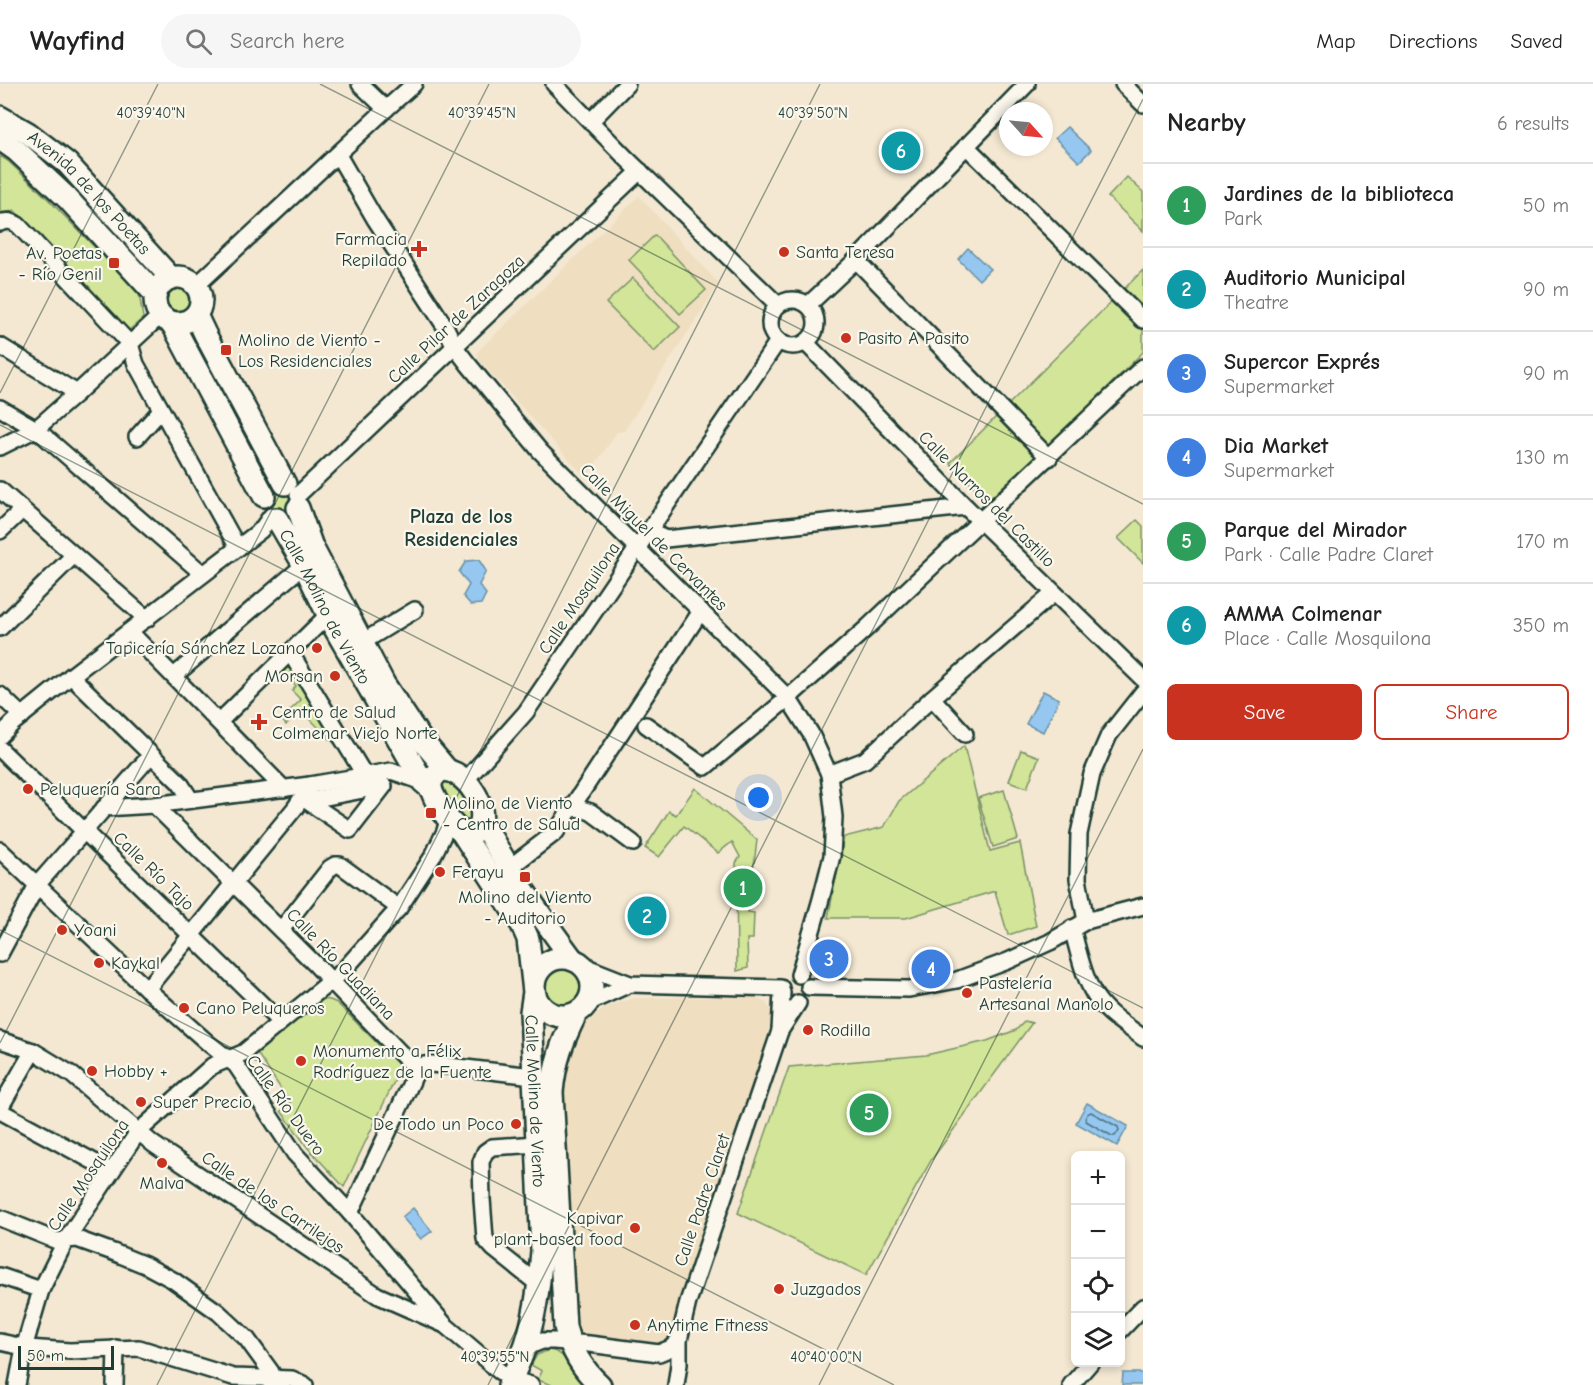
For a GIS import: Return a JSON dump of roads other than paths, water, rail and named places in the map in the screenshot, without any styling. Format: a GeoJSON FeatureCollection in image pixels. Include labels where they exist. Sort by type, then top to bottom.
{"type":"FeatureCollection","features":[{"type":"Feature","properties":{"kind":"main road","name":"Avenida de los Poetas"},"geometry":{"type":"LineString","coordinates":[[0,117],[28,133],[67,163],[171,278]]}},
{"type":"Feature","properties":{"kind":"main road","name":"Avenida de los Poetas"},"geometry":{"type":"LineString","coordinates":[[0,139],[17,151],[67,198],[155,294]]}},
{"type":"Feature","properties":{"kind":"main road"},"geometry":{"type":"LineString","coordinates":[[171,278],[185,278],[196,286],[200,291],[201,303],[196,315],[183,323],[166,320],[155,305],[155,294],[163,282],[171,278]]}},
{"type":"Feature","properties":{"kind":"main road","name":"Calle Molino de Viento"},"geometry":{"type":"LineString","coordinates":[[196,315],[293,496],[312,547],[384,684],[420,738],[475,795],[483,816],[482,821]]}},
{"type":"Feature","properties":{"kind":"main road","name":"Calle Molino de Viento"},"geometry":{"type":"LineString","coordinates":[[166,320],[271,511],[288,535],[328,615],[427,785],[528,939],[534,992],[531,1012],[542,1251],[533,1318],[517,1383]]}},
{"type":"Feature","properties":{"kind":"main road"},"geometry":{"type":"LineString","coordinates":[[275,485],[293,496],[292,516],[282,519],[271,511],[267,492],[275,485]]}},
{"type":"Feature","properties":{"kind":"main road"},"geometry":{"type":"LineString","coordinates":[[427,785],[441,770],[456,775]]}},
{"type":"Feature","properties":{"kind":"main road"},"geometry":{"type":"LineString","coordinates":[[455,825],[468,833],[477,830],[482,821]]}},
{"type":"Feature","properties":{"kind":"main road"},"geometry":{"type":"LineString","coordinates":[[482,821],[540,915],[589,973],[593,988],[582,1009],[561,1017],[546,1011],[534,992],[537,975],[548,962],[556,959],[565,958],[579,963]]}},
{"type":"Feature","properties":{"kind":"main road","name":"Calle Molino de Viento"},"geometry":{"type":"LineString","coordinates":[[582,1009],[562,1041],[554,1070],[552,1092],[564,1327],[569,1342],[580,1361],[600,1385]]}},
{"type":"Feature","properties":{"kind":"street"},"geometry":{"type":"LineString","coordinates":[[360,84],[386,109]]}},
{"type":"Feature","properties":{"kind":"street"},"geometry":{"type":"LineString","coordinates":[[196,286],[414,84]]}},
{"type":"Feature","properties":{"kind":"street"},"geometry":{"type":"LineString","coordinates":[[554,84],[626,158],[778,305]]}},
{"type":"Feature","properties":{"kind":"street"},"geometry":{"type":"LineString","coordinates":[[591,121],[627,84]]}},
{"type":"Feature","properties":{"kind":"street"},"geometry":{"type":"LineString","coordinates":[[808,305],[856,260],[1027,84]]}},
{"type":"Feature","properties":{"kind":"street"},"geometry":{"type":"LineString","coordinates":[[1123,84],[1143,104]]}},
{"type":"Feature","properties":{"kind":"street"},"geometry":{"type":"LineString","coordinates":[[966,146],[1143,320]]}},
{"type":"Feature","properties":{"kind":"street","name":"Calle Miguel de Cervantes"},"geometry":{"type":"LineString","coordinates":[[338,155],[375,219],[446,328],[455,347],[540,451],[788,698],[811,734],[829,774],[834,818],[831,856],[804,981]]}},
{"type":"Feature","properties":{"kind":"street","name":"Calle Pilar de Zaragoza"},"geometry":{"type":"LineString","coordinates":[[293,496],[455,347],[640,171]]}},
{"type":"Feature","properties":{"kind":"street"},"geometry":{"type":"LineString","coordinates":[[0,223],[5,221],[18,225],[130,344],[136,364],[238,548]]}},
{"type":"Feature","properties":{"kind":"street"},"geometry":{"type":"LineString","coordinates":[[856,260],[1049,458]]}},
{"type":"Feature","properties":{"kind":"street"},"geometry":{"type":"LineString","coordinates":[[788,301],[798,301],[808,305],[814,314],[816,324],[813,335],[806,343],[797,346],[787,346],[778,341],[772,333],[770,323],[772,313],[778,305],[788,301]]}},
{"type":"Feature","properties":{"kind":"street"},"geometry":{"type":"LineString","coordinates":[[0,447],[36,429],[130,344],[166,320]]}},
{"type":"Feature","properties":{"kind":"street","name":"Calle Mosquilona"},"geometry":{"type":"LineString","coordinates":[[456,775],[526,712],[778,341]]}},
{"type":"Feature","properties":{"kind":"street","name":"Calle Narros del Castillo"},"geometry":{"type":"LineString","coordinates":[[806,343],[981,522],[1143,679]]}},
{"type":"Feature","properties":{"kind":"street"},"geometry":{"type":"LineString","coordinates":[[0,346],[77,393]]}},
{"type":"Feature","properties":{"kind":"street"},"geometry":{"type":"LineString","coordinates":[[646,725],[705,767],[868,627],[1143,368]]}},
{"type":"Feature","properties":{"kind":"street"},"geometry":{"type":"LineString","coordinates":[[0,408],[36,429],[203,574]]}},
{"type":"Feature","properties":{"kind":"street"},"geometry":{"type":"LineString","coordinates":[[137,437],[161,410]]}},
{"type":"Feature","properties":{"kind":"street"},"geometry":{"type":"LineString","coordinates":[[0,490],[147,619]]}},
{"type":"Feature","properties":{"kind":"street"},"geometry":{"type":"LineString","coordinates":[[648,531],[666,539],[966,507]]}},
{"type":"Feature","properties":{"kind":"street"},"geometry":{"type":"LineString","coordinates":[[0,531],[22,510]]}},
{"type":"Feature","properties":{"kind":"street"},"geometry":{"type":"LineString","coordinates":[[0,736],[71,676],[261,530],[271,511]]}},
{"type":"Feature","properties":{"kind":"street"},"geometry":{"type":"LineString","coordinates":[[653,564],[666,539]]}},
{"type":"Feature","properties":{"kind":"street"},"geometry":{"type":"LineString","coordinates":[[0,628],[74,555]]}},
{"type":"Feature","properties":{"kind":"street"},"geometry":{"type":"LineString","coordinates":[[174,676],[304,565]]}},
{"type":"Feature","properties":{"kind":"street"},"geometry":{"type":"LineString","coordinates":[[829,774],[865,760],[932,698],[1054,593]]}},
{"type":"Feature","properties":{"kind":"street"},"geometry":{"type":"LineString","coordinates":[[362,643],[414,610]]}},
{"type":"Feature","properties":{"kind":"street"},"geometry":{"type":"LineString","coordinates":[[509,868],[555,832],[701,611]]}},
{"type":"Feature","properties":{"kind":"street"},"geometry":{"type":"LineString","coordinates":[[219,722],[328,615]]}},
{"type":"Feature","properties":{"kind":"street"},"geometry":{"type":"LineString","coordinates":[[130,632],[284,789]]}},
{"type":"Feature","properties":{"kind":"street"},"geometry":{"type":"LineString","coordinates":[[290,652],[364,776]]}},
{"type":"Feature","properties":{"kind":"street"},"geometry":{"type":"LineString","coordinates":[[71,676],[180,783],[191,800]]}},
{"type":"Feature","properties":{"kind":"street"},"geometry":{"type":"LineString","coordinates":[[1143,692],[1109,735],[1092,774],[1079,834],[1078,879],[1079,925],[1084,968],[1095,996],[1107,1010],[1143,1038]]}},
{"type":"Feature","properties":{"kind":"street"},"geometry":{"type":"LineString","coordinates":[[0,694],[22,716]]}},
{"type":"Feature","properties":{"kind":"street"},"geometry":{"type":"LineString","coordinates":[[932,698],[965,734]]}},
{"type":"Feature","properties":{"kind":"street","name":"Calle Río Tajo"},"geometry":{"type":"LineString","coordinates":[[0,749],[280,1022]]}},
{"type":"Feature","properties":{"kind":"street"},"geometry":{"type":"LineString","coordinates":[[0,954],[36,885],[151,755]]}},
{"type":"Feature","properties":{"kind":"street"},"geometry":{"type":"LineString","coordinates":[[104,808],[153,805],[284,789],[391,771],[427,785]]}},
{"type":"Feature","properties":{"kind":"street"},"geometry":{"type":"LineString","coordinates":[[147,989],[295,808],[310,785]]}},
{"type":"Feature","properties":{"kind":"street","name":"Calle Río Guadiana"},"geometry":{"type":"LineString","coordinates":[[153,805],[281,930],[408,1061],[418,1066]]}},
{"type":"Feature","properties":{"kind":"street"},"geometry":{"type":"LineString","coordinates":[[570,810],[578,808],[591,812],[633,843]]}},
{"type":"Feature","properties":{"kind":"street","name":"Calle Mosquilona"},"geometry":{"type":"LineString","coordinates":[[17,1385],[24,1348],[41,1290],[66,1240],[138,1132],[212,1066],[243,1053],[342,972],[399,908],[445,831],[455,825]]}},
{"type":"Feature","properties":{"kind":"street","name":"Calle Río Duero"},"geometry":{"type":"LineString","coordinates":[[0,850],[147,989],[236,1065],[295,1154],[350,1213],[445,1325]]}},
{"type":"Feature","properties":{"kind":"street"},"geometry":{"type":"LineString","coordinates":[[281,930],[330,868],[335,865],[340,865],[399,908]]}},
{"type":"Feature","properties":{"kind":"street"},"geometry":{"type":"LineString","coordinates":[[804,981],[809,994],[798,1003],[788,1000],[781,990],[783,982],[793,974],[804,981],[909,989],[957,980],[1008,961],[1050,942],[1079,925],[1143,906]]}},
{"type":"Feature","properties":{"kind":"street"},"geometry":{"type":"LineString","coordinates":[[579,963],[630,984],[781,990]]}},
{"type":"Feature","properties":{"kind":"street"},"geometry":{"type":"LineString","coordinates":[[582,1009],[630,984]]}},
{"type":"Feature","properties":{"kind":"street","name":"Calle Padre Claret"},"geometry":{"type":"LineString","coordinates":[[780,1031],[781,990]]}},
{"type":"Feature","properties":{"kind":"street","name":"Calle Padre Claret"},"geometry":{"type":"LineString","coordinates":[[676,1385],[679,1340],[695,1282],[780,1031],[798,1003]]}},
{"type":"Feature","properties":{"kind":"street","name":"Calle de los Carrilejos"},"geometry":{"type":"LineString","coordinates":[[0,1040],[33,1051],[71,1074],[153,1144],[376,1295],[445,1325],[499,1371],[517,1383]]}},
{"type":"Feature","properties":{"kind":"street"},"geometry":{"type":"LineString","coordinates":[[33,1051],[0,1109],[111,1171]]}},
{"type":"Feature","properties":{"kind":"street"},"geometry":{"type":"LineString","coordinates":[[350,1213],[418,1066],[432,1064],[533,1076]]}},
{"type":"Feature","properties":{"kind":"street"},"geometry":{"type":"LineString","coordinates":[[537,1144],[492,1147],[485,1152],[481,1162],[485,1239],[539,1285]]}},
{"type":"Feature","properties":{"kind":"street"},"geometry":{"type":"LineString","coordinates":[[0,1218],[57,1241],[77,1239],[145,1265],[174,1280],[218,1312],[247,1340],[272,1372],[272,1382]]}},
{"type":"Feature","properties":{"kind":"street"},"geometry":{"type":"LineString","coordinates":[[0,1276],[41,1290]]}},
{"type":"Feature","properties":{"kind":"street"},"geometry":{"type":"LineString","coordinates":[[1125,1326],[1143,1307]]}},
{"type":"Feature","properties":{"kind":"street"},"geometry":{"type":"LineString","coordinates":[[659,1353],[671,1348],[679,1340]]}},
{"type":"Feature","properties":{"kind":"street"},"geometry":{"type":"LineString","coordinates":[[523,1354],[532,1345],[542,1341],[569,1342],[659,1353],[679,1363]]}},
{"type":"Feature","properties":{"kind":"street"},"geometry":{"type":"LineString","coordinates":[[0,1342],[24,1348],[70,1351],[139,1348],[233,1377],[272,1382],[292,1379],[305,1385]]}},
{"type":"Feature","properties":{"kind":"street"},"geometry":{"type":"LineString","coordinates":[[115,1385],[116,1348]]}},
{"type":"Feature","properties":{"kind":"street"},"geometry":{"type":"LineString","coordinates":[[1071,1385],[1087,1367]]}},
{"type":"Feature","properties":{"kind":"water"},"geometry":{"type":"Polygon","coordinates":[[[1067,127],[1091,150],[1079,162],[1055,138],[1067,127]]]}},
{"type":"Feature","properties":{"kind":"water"},"geometry":{"type":"Polygon","coordinates":[[[968,248],[990,269],[979,280],[958,259],[968,248]]]}},
{"type":"Feature","properties":{"kind":"water"},"geometry":{"type":"Polygon","coordinates":[[[479,560],[486,571],[479,585],[486,594],[481,604],[471,605],[463,596],[469,585],[459,572],[466,561],[479,560]]]}},
{"type":"Feature","properties":{"kind":"water"},"geometry":{"type":"Polygon","coordinates":[[[1043,691],[1059,699],[1043,732],[1026,724],[1043,691]]]}},
{"type":"Feature","properties":{"kind":"water"},"geometry":{"type":"Polygon","coordinates":[[[1087,1103],[1128,1126],[1117,1146],[1076,1123],[1087,1103]]]}},
{"type":"Feature","properties":{"kind":"water"},"geometry":{"type":"Polygon","coordinates":[[[413,1208],[432,1231],[421,1239],[402,1217],[413,1208]]]}},
{"type":"Feature","properties":{"kind":"water"},"geometry":{"type":"Polygon","coordinates":[[[1123,1373],[1143,1373],[1143,1385],[1122,1385],[1123,1373]]]}},
{"type":"Feature","properties":{"kind":"place","name":"AMMA Colmenar"},"geometry":{"type":"Point","coordinates":[901,151]}},
{"type":"Feature","properties":{"kind":"place","name":"Farmacia Repilado"},"geometry":{"type":"Point","coordinates":[419,249]}},
{"type":"Feature","properties":{"kind":"place","name":"Santa Teresa"},"geometry":{"type":"Point","coordinates":[784,252]}},
{"type":"Feature","properties":{"kind":"place","name":"Av. Poetas - Río Genil"},"geometry":{"type":"Point","coordinates":[114,263]}},
{"type":"Feature","properties":{"kind":"place","name":"Pasito A Pasito"},"geometry":{"type":"Point","coordinates":[846,338]}},
{"type":"Feature","properties":{"kind":"place","name":"Molino de Viento - Los Residenciales"},"geometry":{"type":"Point","coordinates":[226,350]}},
{"type":"Feature","properties":{"kind":"place","name":"Tapicería Sánchez Lozano"},"geometry":{"type":"Point","coordinates":[317,648]}},
{"type":"Feature","properties":{"kind":"place","name":"Morsan"},"geometry":{"type":"Point","coordinates":[335,676]}},
{"type":"Feature","properties":{"kind":"place","name":"Centro de Salud Colmenar Viejo Norte"},"geometry":{"type":"Point","coordinates":[259,722]}},
{"type":"Feature","properties":{"kind":"place","name":"Peluquería Sara"},"geometry":{"type":"Point","coordinates":[28,789]}},
{"type":"Feature","properties":{"kind":"place","name":"Molino de Viento - Centro de Salud"},"geometry":{"type":"Point","coordinates":[431,813]}},
{"type":"Feature","properties":{"kind":"place","name":"Ferayu"},"geometry":{"type":"Point","coordinates":[440,872]}},
{"type":"Feature","properties":{"kind":"place","name":"Molino del Viento - Auditorio"},"geometry":{"type":"Point","coordinates":[525,877]}},
{"type":"Feature","properties":{"kind":"place","name":"Jardines de la biblioteca"},"geometry":{"type":"Point","coordinates":[743,888]}},
{"type":"Feature","properties":{"kind":"place","name":"Auditorio Municipal"},"geometry":{"type":"Point","coordinates":[647,916]}},
{"type":"Feature","properties":{"kind":"place","name":"Yoani"},"geometry":{"type":"Point","coordinates":[62,930]}},
{"type":"Feature","properties":{"kind":"place","name":"Supercor Exprés"},"geometry":{"type":"Point","coordinates":[829,959]}},
{"type":"Feature","properties":{"kind":"place","name":"Kaykal"},"geometry":{"type":"Point","coordinates":[99,963]}},
{"type":"Feature","properties":{"kind":"place","name":"Dia Market"},"geometry":{"type":"Point","coordinates":[931,969]}},
{"type":"Feature","properties":{"kind":"place","name":"Pastelería Artesanal Manolo"},"geometry":{"type":"Point","coordinates":[967,993]}},
{"type":"Feature","properties":{"kind":"place","name":"Cano Peluqueros"},"geometry":{"type":"Point","coordinates":[184,1008]}},
{"type":"Feature","properties":{"kind":"place","name":"Rodilla"},"geometry":{"type":"Point","coordinates":[808,1030]}},
{"type":"Feature","properties":{"kind":"place","name":"Monumento a Félix Rodríguez de la Fuente"},"geometry":{"type":"Point","coordinates":[301,1061]}},
{"type":"Feature","properties":{"kind":"place","name":"Hobby +"},"geometry":{"type":"Point","coordinates":[92,1071]}},
{"type":"Feature","properties":{"kind":"place","name":"Super Precio"},"geometry":{"type":"Point","coordinates":[141,1102]}},
{"type":"Feature","properties":{"kind":"place","name":"Parque del Mirador"},"geometry":{"type":"Point","coordinates":[869,1113]}},
{"type":"Feature","properties":{"kind":"place","name":"De Todo un Poco"},"geometry":{"type":"Point","coordinates":[516,1124]}},
{"type":"Feature","properties":{"kind":"place","name":"Malva"},"geometry":{"type":"Point","coordinates":[162,1163]}},
{"type":"Feature","properties":{"kind":"place","name":"Kapivar plant-based food"},"geometry":{"type":"Point","coordinates":[635,1228]}},
{"type":"Feature","properties":{"kind":"place","name":"Juzgados"},"geometry":{"type":"Point","coordinates":[779,1289]}},
{"type":"Feature","properties":{"kind":"place","name":"Anytime Fitness"},"geometry":{"type":"Point","coordinates":[635,1325]}},
{"type":"Feature","properties":{"kind":"district","name":"Plaza de los Residenciales"},"geometry":{"type":"Point","coordinates":[461,528]}}]}
